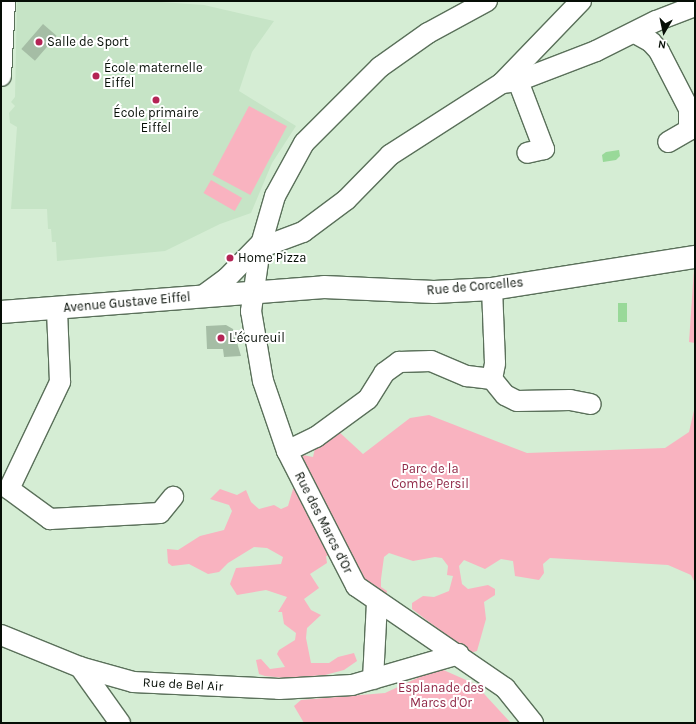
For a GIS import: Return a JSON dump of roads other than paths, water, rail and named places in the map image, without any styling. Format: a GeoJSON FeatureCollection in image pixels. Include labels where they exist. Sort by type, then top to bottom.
{"type":"FeatureCollection","features":[{"type":"Feature","properties":{"kind":"main road","name":"Rue de Corcelles"},"geometry":{"type":"LineString","coordinates":[[246,299],[276,292],[324,287],[434,292],[492,289],[695,257]]}},
{"type":"Feature","properties":{"kind":"main road","name":"Avenue Gustave Eiffel"},"geometry":{"type":"LineString","coordinates":[[1,312],[58,309],[201,297],[246,299]]}},
{"type":"Feature","properties":{"kind":"street"},"geometry":{"type":"LineString","coordinates":[[1,76],[5,1]]}},
{"type":"Feature","properties":{"kind":"street","name":"Rue des Marcs d'Or"},"geometry":{"type":"LineString","coordinates":[[487,1],[428,33],[392,58],[316,129],[283,179],[261,245],[246,299],[262,381],[286,451],[344,567],[356,586],[377,603],[459,654],[505,688],[533,723]]}},
{"type":"Feature","properties":{"kind":"street"},"geometry":{"type":"LineString","coordinates":[[510,82],[581,1]]}},
{"type":"Feature","properties":{"kind":"street"},"geometry":{"type":"LineString","coordinates":[[201,297],[227,278],[261,245],[303,232],[346,200],[390,155],[510,82],[635,33],[656,21],[695,6]]}},
{"type":"Feature","properties":{"kind":"street"},"geometry":{"type":"LineString","coordinates":[[635,33],[651,42],[659,50],[689,109],[689,130],[668,142]]}},
{"type":"Feature","properties":{"kind":"street"},"geometry":{"type":"LineString","coordinates":[[510,82],[544,149]]}},
{"type":"Feature","properties":{"kind":"street"},"geometry":{"type":"LineString","coordinates":[[492,289],[495,363],[492,379]]}},
{"type":"Feature","properties":{"kind":"street"},"geometry":{"type":"LineString","coordinates":[[58,309],[60,382],[5,489],[50,519],[160,512],[173,498]]}},
{"type":"Feature","properties":{"kind":"street"},"geometry":{"type":"LineString","coordinates":[[286,451],[316,437],[368,399],[384,373],[399,362],[431,361],[467,376],[492,379],[505,395],[517,401],[570,400],[591,404]]}},
{"type":"Feature","properties":{"kind":"street"},"geometry":{"type":"LineString","coordinates":[[373,679],[377,603]]}},
{"type":"Feature","properties":{"kind":"street","name":"Rue de Bel Air"},"geometry":{"type":"LineString","coordinates":[[1,635],[80,668],[115,679],[133,682],[279,689],[352,685],[459,654]]}},
{"type":"Feature","properties":{"kind":"street"},"geometry":{"type":"LineString","coordinates":[[80,668],[119,721]]}},
{"type":"Feature","properties":{"kind":"street"},"geometry":{"type":"LineString","coordinates":[[115,679],[113,701],[119,721]]}},
{"type":"Feature","properties":{"kind":"place","name":"Salle de Sport"},"geometry":{"type":"Point","coordinates":[39,42]}},
{"type":"Feature","properties":{"kind":"place","name":"École maternelle Eiffel"},"geometry":{"type":"Point","coordinates":[96,76]}},
{"type":"Feature","properties":{"kind":"place","name":"École primaire Eiffel"},"geometry":{"type":"Point","coordinates":[156,100]}},
{"type":"Feature","properties":{"kind":"place","name":"Home Pizza"},"geometry":{"type":"Point","coordinates":[230,258]}},
{"type":"Feature","properties":{"kind":"place","name":"L'écureuil"},"geometry":{"type":"Point","coordinates":[221,338]}},
{"type":"Feature","properties":{"kind":"park label","name":"Parc de la Combe Persil"},"geometry":{"type":"Point","coordinates":[430,478]}},
{"type":"Feature","properties":{"kind":"park label","name":"Esplanade des Marcs d'Or"},"geometry":{"type":"Point","coordinates":[441,696]}}]}
